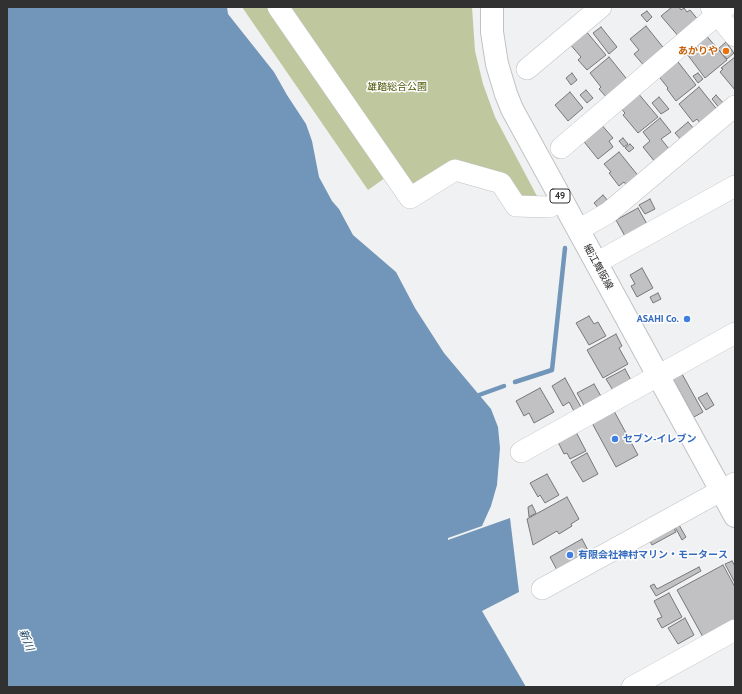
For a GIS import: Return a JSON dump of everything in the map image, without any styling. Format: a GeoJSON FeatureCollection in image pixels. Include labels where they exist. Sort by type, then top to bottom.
{"type":"FeatureCollection","features":[{"type":"Feature","properties":{"kind":"main road","name":"細江舞阪線"},"geometry":{"type":"LineString","coordinates":[[492,7],[494,48],[506,94],[520,123],[658,376],[728,487],[735,516]]}},
{"type":"Feature","properties":{"kind":"street"},"geometry":{"type":"LineString","coordinates":[[278,7],[410,198],[455,170],[501,183],[516,206],[549,208],[563,202]]}},
{"type":"Feature","properties":{"kind":"street"},"geometry":{"type":"LineString","coordinates":[[527,69],[601,7]]}},
{"type":"Feature","properties":{"kind":"street"},"geometry":{"type":"LineString","coordinates":[[561,148],[718,10],[735,36]]}},
{"type":"Feature","properties":{"kind":"street"},"geometry":{"type":"LineString","coordinates":[[578,230],[608,213],[735,106]]}},
{"type":"Feature","properties":{"kind":"street"},"geometry":{"type":"LineString","coordinates":[[596,263],[735,186]]}},
{"type":"Feature","properties":{"kind":"street"},"geometry":{"type":"LineString","coordinates":[[521,452],[735,333]]}},
{"type":"Feature","properties":{"kind":"street"},"geometry":{"type":"LineString","coordinates":[[542,589],[728,487]]}},
{"type":"Feature","properties":{"kind":"street"},"geometry":{"type":"LineString","coordinates":[[632,687],[735,630]]}},
{"type":"Feature","properties":{"kind":"green space","name":"雄踏総合公園"},"geometry":{"type":"Polygon","coordinates":[[[242,7],[472,7],[475,51],[483,84],[495,117],[538,198],[520,198],[451,163],[413,187],[399,168],[368,190],[242,7]]]}},
{"type":"Feature","properties":{"kind":"water","name":"新川"},"geometry":{"type":"Polygon","coordinates":[[[7,7],[227,7],[228,14],[274,72],[306,124],[312,141],[319,177],[353,235],[396,272],[415,308],[444,353],[491,409],[498,427],[500,448],[497,485],[491,506],[482,526],[448,538],[448,540],[510,518],[519,592],[482,611],[526,687],[7,687],[7,7]]]}},
{"type":"Feature","properties":{"kind":"building"},"geometry":{"type":"Polygon","coordinates":[[[672,7],[679,7],[681,10],[684,8],[687,12],[690,10],[700,22],[680,38],[661,16],[672,7]]]}},
{"type":"Feature","properties":{"kind":"building"},"geometry":{"type":"Polygon","coordinates":[[[647,11],[652,17],[647,22],[641,15],[647,11]]]}},
{"type":"Feature","properties":{"kind":"building"},"geometry":{"type":"Polygon","coordinates":[[[646,26],[666,51],[646,68],[634,54],[639,50],[630,39],[646,26]]]}},
{"type":"Feature","properties":{"kind":"building"},"geometry":{"type":"Polygon","coordinates":[[[601,27],[617,47],[609,54],[593,33],[601,27]]]}},
{"type":"Feature","properties":{"kind":"building"},"geometry":{"type":"Polygon","coordinates":[[[585,30],[606,55],[587,70],[578,60],[581,57],[569,43],[585,30]]]}},
{"type":"Feature","properties":{"kind":"building"},"geometry":{"type":"Polygon","coordinates":[[[705,34],[727,60],[705,78],[684,50],[705,34]]]}},
{"type":"Feature","properties":{"kind":"building","name":"あかりや"},"geometry":{"type":"Polygon","coordinates":[[[726,42],[734,53],[727,59],[718,49],[726,42]]]}},
{"type":"Feature","properties":{"kind":"building"},"geometry":{"type":"Polygon","coordinates":[[[609,57],[630,83],[609,100],[599,89],[601,87],[590,73],[609,57]]]}},
{"type":"Feature","properties":{"kind":"building"},"geometry":{"type":"Polygon","coordinates":[[[735,57],[735,90],[720,72],[723,69],[721,68],[735,57]]]}},
{"type":"Feature","properties":{"kind":"building"},"geometry":{"type":"Polygon","coordinates":[[[675,58],[696,85],[676,101],[656,73],[675,58]]]}},
{"type":"Feature","properties":{"kind":"building"},"geometry":{"type":"Polygon","coordinates":[[[572,73],[577,80],[571,85],[566,78],[572,73]]]}},
{"type":"Feature","properties":{"kind":"building"},"geometry":{"type":"Polygon","coordinates":[[[698,73],[703,79],[698,83],[693,76],[698,73]]]}},
{"type":"Feature","properties":{"kind":"building"},"geometry":{"type":"Polygon","coordinates":[[[699,87],[719,112],[702,126],[697,119],[693,122],[679,104],[699,87]]]}},
{"type":"Feature","properties":{"kind":"building"},"geometry":{"type":"Polygon","coordinates":[[[586,90],[593,98],[587,103],[580,95],[586,90]]]}},
{"type":"Feature","properties":{"kind":"building"},"geometry":{"type":"Polygon","coordinates":[[[570,92],[583,108],[568,121],[555,105],[570,92]]]}},
{"type":"Feature","properties":{"kind":"building"},"geometry":{"type":"Polygon","coordinates":[[[637,92],[658,117],[638,133],[623,115],[625,113],[619,106],[637,92]]]}},
{"type":"Feature","properties":{"kind":"building"},"geometry":{"type":"Polygon","coordinates":[[[716,95],[725,105],[720,109],[712,99],[716,95]]]}},
{"type":"Feature","properties":{"kind":"building"},"geometry":{"type":"Polygon","coordinates":[[[659,97],[669,109],[661,114],[652,103],[659,97]]]}},
{"type":"Feature","properties":{"kind":"building"},"geometry":{"type":"Polygon","coordinates":[[[660,118],[671,132],[661,139],[670,150],[655,162],[643,147],[650,141],[643,132],[660,118]]]}},
{"type":"Feature","properties":{"kind":"building"},"geometry":{"type":"Polygon","coordinates":[[[688,122],[696,131],[683,142],[675,133],[688,122]]]}},
{"type":"Feature","properties":{"kind":"building"},"geometry":{"type":"Polygon","coordinates":[[[600,123],[613,138],[609,141],[613,147],[598,159],[581,138],[600,123]]]}},
{"type":"Feature","properties":{"kind":"building"},"geometry":{"type":"Polygon","coordinates":[[[623,138],[628,144],[624,147],[619,141],[623,138]]]}},
{"type":"Feature","properties":{"kind":"building"},"geometry":{"type":"Polygon","coordinates":[[[630,144],[634,148],[629,152],[625,148],[630,144]]]}},
{"type":"Feature","properties":{"kind":"building"},"geometry":{"type":"Polygon","coordinates":[[[619,152],[640,178],[629,188],[624,182],[619,186],[609,173],[611,172],[604,164],[619,152]]]}},
{"type":"Feature","properties":{"kind":"building"},"geometry":{"type":"Polygon","coordinates":[[[603,195],[609,202],[600,210],[594,203],[603,195]]]}},
{"type":"Feature","properties":{"kind":"building"},"geometry":{"type":"Polygon","coordinates":[[[650,199],[655,209],[645,214],[639,205],[650,199]]]}},
{"type":"Feature","properties":{"kind":"building"},"geometry":{"type":"Polygon","coordinates":[[[638,208],[648,226],[626,238],[616,220],[638,208]]]}},
{"type":"Feature","properties":{"kind":"building"},"geometry":{"type":"Polygon","coordinates":[[[642,268],[653,288],[637,297],[631,286],[635,284],[630,275],[642,268]]]}},
{"type":"Feature","properties":{"kind":"building"},"geometry":{"type":"Polygon","coordinates":[[[658,293],[661,299],[653,303],[650,297],[658,293]]]}},
{"type":"Feature","properties":{"kind":"building"},"geometry":{"type":"Polygon","coordinates":[[[589,316],[594,324],[598,322],[606,336],[589,345],[576,323],[589,316]]]}},
{"type":"Feature","properties":{"kind":"building"},"geometry":{"type":"Polygon","coordinates":[[[616,334],[622,346],[619,348],[628,364],[603,378],[587,350],[616,334]]]}},
{"type":"Feature","properties":{"kind":"building"},"geometry":{"type":"Polygon","coordinates":[[[625,369],[632,382],[614,392],[606,379],[625,369]]]}},
{"type":"Feature","properties":{"kind":"building"},"geometry":{"type":"Polygon","coordinates":[[[681,372],[703,412],[694,417],[672,377],[681,372]]]}},
{"type":"Feature","properties":{"kind":"building"},"geometry":{"type":"Polygon","coordinates":[[[565,378],[582,409],[575,413],[569,402],[563,406],[552,386],[565,378]]]}},
{"type":"Feature","properties":{"kind":"building"},"geometry":{"type":"Polygon","coordinates":[[[594,384],[602,398],[585,407],[577,393],[594,384]]]}},
{"type":"Feature","properties":{"kind":"building"},"geometry":{"type":"Polygon","coordinates":[[[540,388],[554,412],[534,423],[529,413],[524,416],[516,401],[540,388]]]}},
{"type":"Feature","properties":{"kind":"building"},"geometry":{"type":"Polygon","coordinates":[[[707,393],[714,405],[706,410],[698,398],[707,393]]]}},
{"type":"Feature","properties":{"kind":"building"},"geometry":{"type":"Polygon","coordinates":[[[614,411],[638,455],[616,467],[592,423],[614,411]]]}},
{"type":"Feature","properties":{"kind":"building"},"geometry":{"type":"Polygon","coordinates":[[[576,432],[586,451],[570,459],[567,453],[564,454],[558,442],[576,432]]]}},
{"type":"Feature","properties":{"kind":"building"},"geometry":{"type":"Polygon","coordinates":[[[587,453],[598,474],[583,482],[571,462],[587,453]]]}},
{"type":"Feature","properties":{"kind":"building"},"geometry":{"type":"Polygon","coordinates":[[[547,474],[559,495],[545,503],[540,495],[538,497],[530,483],[547,474]]]}},
{"type":"Feature","properties":{"kind":"building"},"geometry":{"type":"Polygon","coordinates":[[[567,497],[579,519],[571,524],[572,526],[559,534],[557,531],[533,545],[527,519],[567,497]]]}},
{"type":"Feature","properties":{"kind":"building"},"geometry":{"type":"Polygon","coordinates":[[[532,505],[536,513],[529,517],[528,507],[532,505]]]}},
{"type":"Feature","properties":{"kind":"building"},"geometry":{"type":"Polygon","coordinates":[[[679,525],[686,537],[682,540],[675,527],[679,525]]]}},
{"type":"Feature","properties":{"kind":"building"},"geometry":{"type":"Polygon","coordinates":[[[674,528],[676,532],[652,545],[650,541],[674,528]]]}},
{"type":"Feature","properties":{"kind":"building","name":"有限会社神村マリン・モータース"},"geometry":{"type":"Polygon","coordinates":[[[582,539],[590,554],[558,572],[550,557],[582,539]]]}},
{"type":"Feature","properties":{"kind":"building"},"geometry":{"type":"Polygon","coordinates":[[[732,561],[735,566],[735,583],[725,564],[732,561]]]}},
{"type":"Feature","properties":{"kind":"building"},"geometry":{"type":"Polygon","coordinates":[[[723,565],[735,587],[735,622],[704,639],[677,590],[723,565]]]}},
{"type":"Feature","properties":{"kind":"building"},"geometry":{"type":"Polygon","coordinates":[[[699,567],[701,571],[656,596],[650,586],[654,584],[657,589],[699,567]]]}},
{"type":"Feature","properties":{"kind":"building"},"geometry":{"type":"Polygon","coordinates":[[[669,593],[682,617],[662,628],[657,619],[662,617],[654,601],[669,593]]]}},
{"type":"Feature","properties":{"kind":"building"},"geometry":{"type":"Polygon","coordinates":[[[685,618],[694,635],[678,644],[668,628],[685,618]]]}},
{"type":"Feature","properties":{"kind":"waterway"},"geometry":{"type":"LineString","coordinates":[[515,382],[552,370],[565,248]]}},
{"type":"Feature","properties":{"kind":"waterway"},"geometry":{"type":"LineString","coordinates":[[479,395],[504,386]]}},
{"type":"Feature","properties":{"kind":"place","name":"あかりや"},"geometry":{"type":"Point","coordinates":[726,51]}},
{"type":"Feature","properties":{"kind":"place","name":"ASAHI Co."},"geometry":{"type":"Point","coordinates":[687,319]}},
{"type":"Feature","properties":{"kind":"place","name":"セブン-イレブン"},"geometry":{"type":"Point","coordinates":[615,439]}},
{"type":"Feature","properties":{"kind":"place","name":"有限会社神村マリン・モータース"},"geometry":{"type":"Point","coordinates":[570,555]}}]}
